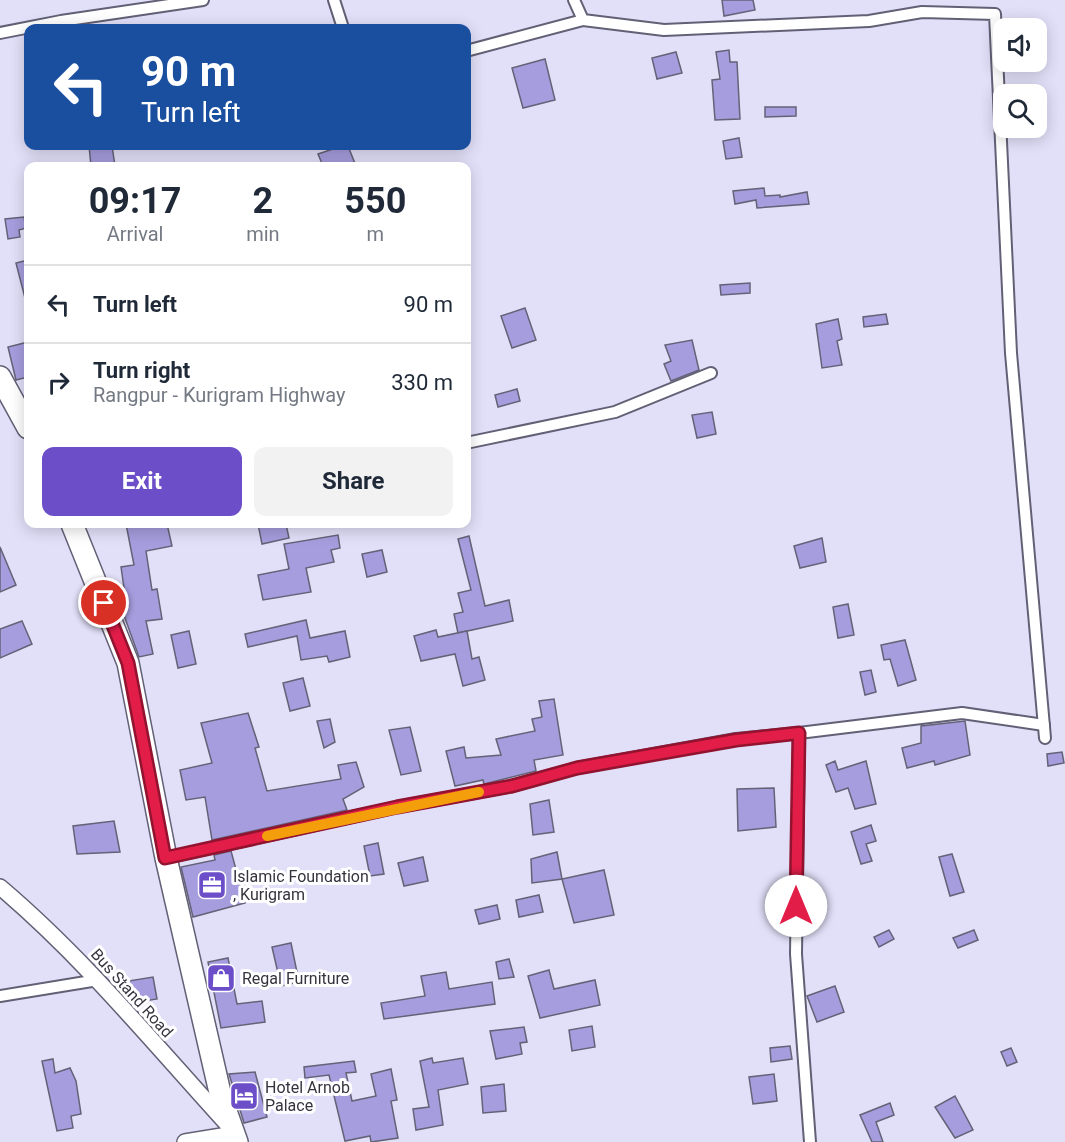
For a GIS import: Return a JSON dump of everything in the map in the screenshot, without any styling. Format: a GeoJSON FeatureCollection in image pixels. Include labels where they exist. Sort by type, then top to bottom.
{"type":"FeatureCollection","features":[{"type":"Feature","properties":{"kind":"highway"},"geometry":{"type":"LineString","coordinates":[[0,377],[24,422]]}},
{"type":"Feature","properties":{"kind":"highway"},"geometry":{"type":"LineString","coordinates":[[74,528],[128,663],[165,858],[221,1097],[234,1135]]}},
{"type":"Feature","properties":{"kind":"street"},"geometry":{"type":"LineString","coordinates":[[45,24],[203,0]]}},
{"type":"Feature","properties":{"kind":"street"},"geometry":{"type":"LineString","coordinates":[[334,0],[342,24]]}},
{"type":"Feature","properties":{"kind":"street"},"geometry":{"type":"LineString","coordinates":[[574,0],[583,20]]}},
{"type":"Feature","properties":{"kind":"street"},"geometry":{"type":"LineString","coordinates":[[471,50],[583,20],[664,30],[869,21],[922,12],[995,14],[1011,353],[1046,738]]}},
{"type":"Feature","properties":{"kind":"street"},"geometry":{"type":"LineString","coordinates":[[0,33],[24,28]]}},
{"type":"Feature","properties":{"kind":"street"},"geometry":{"type":"LineString","coordinates":[[471,442],[615,412],[711,373]]}},
{"type":"Feature","properties":{"kind":"street"},"geometry":{"type":"LineString","coordinates":[[165,858],[397,807],[512,786],[577,768],[736,740],[962,713],[1044,725]]}},
{"type":"Feature","properties":{"kind":"street"},"geometry":{"type":"LineString","coordinates":[[799,733],[796,954],[810,1142]]}},
{"type":"Feature","properties":{"kind":"street","name":"Bus Stand Road"},"geometry":{"type":"LineString","coordinates":[[0,887],[34,916],[98,980],[234,1135]]}},
{"type":"Feature","properties":{"kind":"street"},"geometry":{"type":"LineString","coordinates":[[0,996],[98,980]]}},
{"type":"Feature","properties":{"kind":"street"},"geometry":{"type":"LineString","coordinates":[[185,1142],[234,1135]]}},
{"type":"Feature","properties":{"kind":"building"},"geometry":{"type":"Polygon","coordinates":[[[722,0],[753,0],[755,10],[724,16],[722,0]]]}},
{"type":"Feature","properties":{"kind":"building"},"geometry":{"type":"Polygon","coordinates":[[[729,50],[730,62],[737,62],[740,119],[715,120],[712,80],[720,79],[716,52],[729,50]]]}},
{"type":"Feature","properties":{"kind":"building"},"geometry":{"type":"Polygon","coordinates":[[[676,52],[682,73],[657,79],[652,58],[676,52]]]}},
{"type":"Feature","properties":{"kind":"building"},"geometry":{"type":"Polygon","coordinates":[[[545,59],[555,100],[523,108],[512,68],[545,59]]]}},
{"type":"Feature","properties":{"kind":"building"},"geometry":{"type":"Polygon","coordinates":[[[765,107],[796,107],[796,116],[765,117],[765,107]]]}},
{"type":"Feature","properties":{"kind":"building"},"geometry":{"type":"Polygon","coordinates":[[[739,138],[742,157],[726,159],[723,141],[739,138]]]}},
{"type":"Feature","properties":{"kind":"building"},"geometry":{"type":"Polygon","coordinates":[[[89,150],[113,150],[114,162],[91,162],[89,150]]]}},
{"type":"Feature","properties":{"kind":"building"},"geometry":{"type":"Polygon","coordinates":[[[330,150],[350,150],[354,162],[321,162],[318,154],[330,150]]]}},
{"type":"Feature","properties":{"kind":"building"},"geometry":{"type":"Polygon","coordinates":[[[764,188],[765,196],[780,195],[780,197],[807,192],[809,204],[757,208],[756,200],[735,204],[733,191],[764,188]]]}},
{"type":"Feature","properties":{"kind":"building"},"geometry":{"type":"Polygon","coordinates":[[[24,217],[24,229],[19,230],[20,237],[8,239],[5,219],[24,217]]]}},
{"type":"Feature","properties":{"kind":"building"},"geometry":{"type":"Polygon","coordinates":[[[24,261],[24,294],[16,263],[24,261]]]}},
{"type":"Feature","properties":{"kind":"building"},"geometry":{"type":"Polygon","coordinates":[[[750,283],[750,293],[721,295],[720,285],[750,283]]]}},
{"type":"Feature","properties":{"kind":"building"},"geometry":{"type":"Polygon","coordinates":[[[525,308],[536,340],[512,348],[501,316],[525,308]]]}},
{"type":"Feature","properties":{"kind":"building"},"geometry":{"type":"Polygon","coordinates":[[[886,314],[888,324],[864,327],[863,317],[886,314]]]}},
{"type":"Feature","properties":{"kind":"building"},"geometry":{"type":"Polygon","coordinates":[[[838,319],[842,339],[837,341],[842,365],[822,368],[816,324],[838,319]]]}},
{"type":"Feature","properties":{"kind":"building"},"geometry":{"type":"Polygon","coordinates":[[[692,340],[699,370],[671,381],[664,364],[671,361],[665,345],[692,340]]]}},
{"type":"Feature","properties":{"kind":"building"},"geometry":{"type":"Polygon","coordinates":[[[24,343],[24,378],[16,380],[8,347],[24,343]]]}},
{"type":"Feature","properties":{"kind":"building"},"geometry":{"type":"Polygon","coordinates":[[[517,389],[520,401],[498,407],[495,395],[517,389]]]}},
{"type":"Feature","properties":{"kind":"building"},"geometry":{"type":"Polygon","coordinates":[[[712,412],[716,434],[697,438],[692,415],[712,412]]]}},
{"type":"Feature","properties":{"kind":"building"},"geometry":{"type":"Polygon","coordinates":[[[127,528],[168,528],[172,546],[146,551],[152,590],[157,589],[162,619],[146,621],[153,654],[139,657],[117,596],[125,595],[121,567],[134,565],[127,528]]]}},
{"type":"Feature","properties":{"kind":"building"},"geometry":{"type":"Polygon","coordinates":[[[259,528],[287,528],[289,538],[262,544],[259,528]]]}},
{"type":"Feature","properties":{"kind":"building"},"geometry":{"type":"Polygon","coordinates":[[[338,535],[340,548],[331,550],[334,562],[306,568],[311,592],[263,600],[258,575],[289,569],[284,544],[338,535]]]}},
{"type":"Feature","properties":{"kind":"building"},"geometry":{"type":"Polygon","coordinates":[[[469,536],[485,606],[509,600],[513,621],[458,633],[454,614],[463,612],[458,593],[471,590],[458,539],[469,536]]]}},
{"type":"Feature","properties":{"kind":"building"},"geometry":{"type":"Polygon","coordinates":[[[822,538],[826,562],[800,568],[794,546],[822,538]]]}},
{"type":"Feature","properties":{"kind":"building"},"geometry":{"type":"Polygon","coordinates":[[[0,547],[16,585],[0,592],[0,547]]]}},
{"type":"Feature","properties":{"kind":"building"},"geometry":{"type":"Polygon","coordinates":[[[382,550],[387,572],[367,577],[362,554],[382,550]]]}},
{"type":"Feature","properties":{"kind":"building"},"geometry":{"type":"Polygon","coordinates":[[[848,604],[854,635],[838,638],[833,607],[848,604]]]}},
{"type":"Feature","properties":{"kind":"building"},"geometry":{"type":"Polygon","coordinates":[[[306,620],[310,638],[345,631],[350,657],[329,662],[327,656],[301,660],[297,636],[248,647],[245,634],[306,620]]]}},
{"type":"Feature","properties":{"kind":"building"},"geometry":{"type":"Polygon","coordinates":[[[22,621],[32,644],[0,658],[0,629],[22,621]]]}},
{"type":"Feature","properties":{"kind":"building"},"geometry":{"type":"Polygon","coordinates":[[[436,630],[438,637],[467,631],[472,659],[479,657],[485,680],[463,686],[455,654],[421,661],[414,636],[436,630]]]}},
{"type":"Feature","properties":{"kind":"building"},"geometry":{"type":"Polygon","coordinates":[[[189,631],[196,664],[178,668],[171,635],[189,631]]]}},
{"type":"Feature","properties":{"kind":"building"},"geometry":{"type":"Polygon","coordinates":[[[905,640],[916,680],[898,686],[890,659],[884,660],[881,645],[905,640]]]}},
{"type":"Feature","properties":{"kind":"building"},"geometry":{"type":"Polygon","coordinates":[[[871,670],[876,692],[865,695],[860,672],[871,670]]]}},
{"type":"Feature","properties":{"kind":"building"},"geometry":{"type":"Polygon","coordinates":[[[303,678],[310,706],[290,711],[283,683],[303,678]]]}},
{"type":"Feature","properties":{"kind":"building"},"geometry":{"type":"Polygon","coordinates":[[[554,699],[563,755],[534,760],[536,771],[484,784],[483,780],[455,786],[446,751],[464,747],[466,758],[501,755],[496,739],[535,731],[532,719],[542,717],[539,701],[554,699]]]}},
{"type":"Feature","properties":{"kind":"building"},"geometry":{"type":"Polygon","coordinates":[[[248,713],[259,747],[255,748],[267,791],[341,779],[338,765],[356,762],[364,787],[343,799],[347,810],[212,840],[205,797],[186,800],[180,770],[212,763],[201,723],[248,713]]]}},
{"type":"Feature","properties":{"kind":"building"},"geometry":{"type":"Polygon","coordinates":[[[330,719],[335,742],[324,748],[317,721],[330,719]]]}},
{"type":"Feature","properties":{"kind":"building"},"geometry":{"type":"Polygon","coordinates":[[[965,721],[970,755],[935,765],[934,761],[907,768],[902,748],[921,743],[921,726],[965,721]]]}},
{"type":"Feature","properties":{"kind":"building"},"geometry":{"type":"Polygon","coordinates":[[[410,727],[421,771],[401,775],[389,730],[410,727]]]}},
{"type":"Feature","properties":{"kind":"building"},"geometry":{"type":"Polygon","coordinates":[[[1062,752],[1064,763],[1048,766],[1047,754],[1062,752]]]}},
{"type":"Feature","properties":{"kind":"building"},"geometry":{"type":"Polygon","coordinates":[[[835,761],[838,770],[866,761],[876,804],[855,809],[848,788],[836,792],[826,765],[835,761]]]}},
{"type":"Feature","properties":{"kind":"building"},"geometry":{"type":"Polygon","coordinates":[[[774,788],[776,827],[738,831],[737,789],[774,788]]]}},
{"type":"Feature","properties":{"kind":"building"},"geometry":{"type":"Polygon","coordinates":[[[549,800],[554,832],[533,835],[530,804],[549,800]]]}},
{"type":"Feature","properties":{"kind":"building"},"geometry":{"type":"Polygon","coordinates":[[[114,821],[120,852],[77,854],[73,826],[114,821]]]}},
{"type":"Feature","properties":{"kind":"building"},"geometry":{"type":"Polygon","coordinates":[[[871,825],[876,841],[866,844],[872,861],[861,864],[851,832],[871,825]]]}},
{"type":"Feature","properties":{"kind":"building"},"geometry":{"type":"Polygon","coordinates":[[[378,843],[384,874],[370,876],[364,846],[378,843]]]}},
{"type":"Feature","properties":{"kind":"building","name":"Islamic Foundation , Kurigram"},"geometry":{"type":"Polygon","coordinates":[[[231,851],[245,903],[193,917],[181,867],[215,860],[214,855],[231,851]]]}},
{"type":"Feature","properties":{"kind":"building"},"geometry":{"type":"Polygon","coordinates":[[[557,852],[562,879],[532,883],[531,859],[557,852]]]}},
{"type":"Feature","properties":{"kind":"building"},"geometry":{"type":"Polygon","coordinates":[[[952,854],[964,892],[950,896],[939,857],[952,854]]]}},
{"type":"Feature","properties":{"kind":"building"},"geometry":{"type":"Polygon","coordinates":[[[423,857],[428,881],[404,886],[398,863],[423,857]]]}},
{"type":"Feature","properties":{"kind":"building"},"geometry":{"type":"Polygon","coordinates":[[[604,870],[614,915],[574,923],[562,879],[604,870]]]}},
{"type":"Feature","properties":{"kind":"building"},"geometry":{"type":"Polygon","coordinates":[[[539,895],[543,912],[519,917],[516,900],[539,895]]]}},
{"type":"Feature","properties":{"kind":"building"},"geometry":{"type":"Polygon","coordinates":[[[497,905],[500,919],[479,924],[475,910],[497,905]]]}},
{"type":"Feature","properties":{"kind":"building"},"geometry":{"type":"Polygon","coordinates":[[[889,930],[894,939],[879,947],[874,937],[889,930]]]}},
{"type":"Feature","properties":{"kind":"building"},"geometry":{"type":"Polygon","coordinates":[[[974,930],[978,940],[958,948],[953,938],[974,930]]]}},
{"type":"Feature","properties":{"kind":"building"},"geometry":{"type":"Polygon","coordinates":[[[291,943],[299,982],[281,986],[272,947],[291,943]]]}},
{"type":"Feature","properties":{"kind":"building"},"geometry":{"type":"Polygon","coordinates":[[[228,958],[237,1004],[262,1001],[265,1022],[221,1028],[208,962],[228,958]]]}},
{"type":"Feature","properties":{"kind":"building"},"geometry":{"type":"Polygon","coordinates":[[[509,959],[514,977],[499,979],[496,962],[509,959]]]}},
{"type":"Feature","properties":{"kind":"building"},"geometry":{"type":"Polygon","coordinates":[[[549,970],[554,989],[595,980],[600,1005],[540,1018],[528,976],[549,970]]]}},
{"type":"Feature","properties":{"kind":"building"},"geometry":{"type":"Polygon","coordinates":[[[446,972],[449,989],[492,982],[495,1004],[384,1019],[381,1003],[425,996],[421,976],[446,972]]]}},
{"type":"Feature","properties":{"kind":"building"},"geometry":{"type":"Polygon","coordinates":[[[153,977],[157,999],[132,1003],[124,995],[122,982],[153,977]]]}},
{"type":"Feature","properties":{"kind":"building"},"geometry":{"type":"Polygon","coordinates":[[[835,986],[844,1012],[817,1022],[807,996],[835,986]]]}},
{"type":"Feature","properties":{"kind":"building"},"geometry":{"type":"Polygon","coordinates":[[[592,1026],[595,1047],[572,1051],[569,1030],[592,1026]]]}},
{"type":"Feature","properties":{"kind":"building"},"geometry":{"type":"Polygon","coordinates":[[[524,1027],[527,1042],[520,1043],[522,1054],[496,1059],[490,1031],[524,1027]]]}},
{"type":"Feature","properties":{"kind":"building"},"geometry":{"type":"Polygon","coordinates":[[[790,1046],[792,1059],[771,1062],[770,1048],[790,1046]]]}},
{"type":"Feature","properties":{"kind":"building"},"geometry":{"type":"Polygon","coordinates":[[[1011,1048],[1017,1062],[1007,1066],[1001,1052],[1011,1048]]]}},
{"type":"Feature","properties":{"kind":"building"},"geometry":{"type":"Polygon","coordinates":[[[432,1058],[433,1063],[463,1058],[468,1084],[438,1090],[443,1125],[416,1130],[413,1109],[429,1107],[420,1061],[432,1058]]]}},
{"type":"Feature","properties":{"kind":"building"},"geometry":{"type":"Polygon","coordinates":[[[53,1059],[55,1073],[70,1068],[76,1081],[81,1114],[71,1116],[73,1128],[57,1131],[42,1061],[53,1059]]]}},
{"type":"Feature","properties":{"kind":"building"},"geometry":{"type":"Polygon","coordinates":[[[354,1061],[356,1072],[346,1073],[352,1101],[376,1096],[371,1074],[391,1069],[397,1100],[391,1101],[398,1138],[371,1142],[370,1136],[345,1141],[329,1075],[305,1078],[304,1067],[354,1061]]]}},
{"type":"Feature","properties":{"kind":"building","name":"Hotel Arnob Palace"},"geometry":{"type":"Polygon","coordinates":[[[255,1072],[267,1117],[244,1123],[229,1074],[255,1072]]]}},
{"type":"Feature","properties":{"kind":"building"},"geometry":{"type":"Polygon","coordinates":[[[774,1074],[777,1101],[753,1104],[749,1077],[774,1074]]]}},
{"type":"Feature","properties":{"kind":"building"},"geometry":{"type":"Polygon","coordinates":[[[504,1084],[506,1111],[483,1113],[481,1087],[504,1084]]]}},
{"type":"Feature","properties":{"kind":"building"},"geometry":{"type":"Polygon","coordinates":[[[955,1096],[973,1130],[955,1138],[935,1107],[955,1096]]]}},
{"type":"Feature","properties":{"kind":"building"},"geometry":{"type":"Polygon","coordinates":[[[890,1103],[894,1115],[876,1122],[883,1142],[872,1142],[860,1115],[890,1103]]]}},
{"type":"Feature","properties":{"kind":"slow traffic"},"geometry":{"type":"LineString","coordinates":[[267,836],[397,807],[479,792]]}},
{"type":"Feature","properties":{"kind":"place","name":"Islamic Foundation , Kurigram"},"geometry":{"type":"Point","coordinates":[212,885]}},
{"type":"Feature","properties":{"kind":"place","name":"Regal Furniture"},"geometry":{"type":"Point","coordinates":[221,978]}},
{"type":"Feature","properties":{"kind":"place","name":"Hotel Arnob Palace"},"geometry":{"type":"Point","coordinates":[244,1096]}},
{"type":"Feature","properties":{"kind":"route"},"geometry":{"type":"LineString","coordinates":[[104,603],[128,663],[165,858],[397,807],[512,786],[577,768],[736,740],[799,733],[796,906]]}}]}
